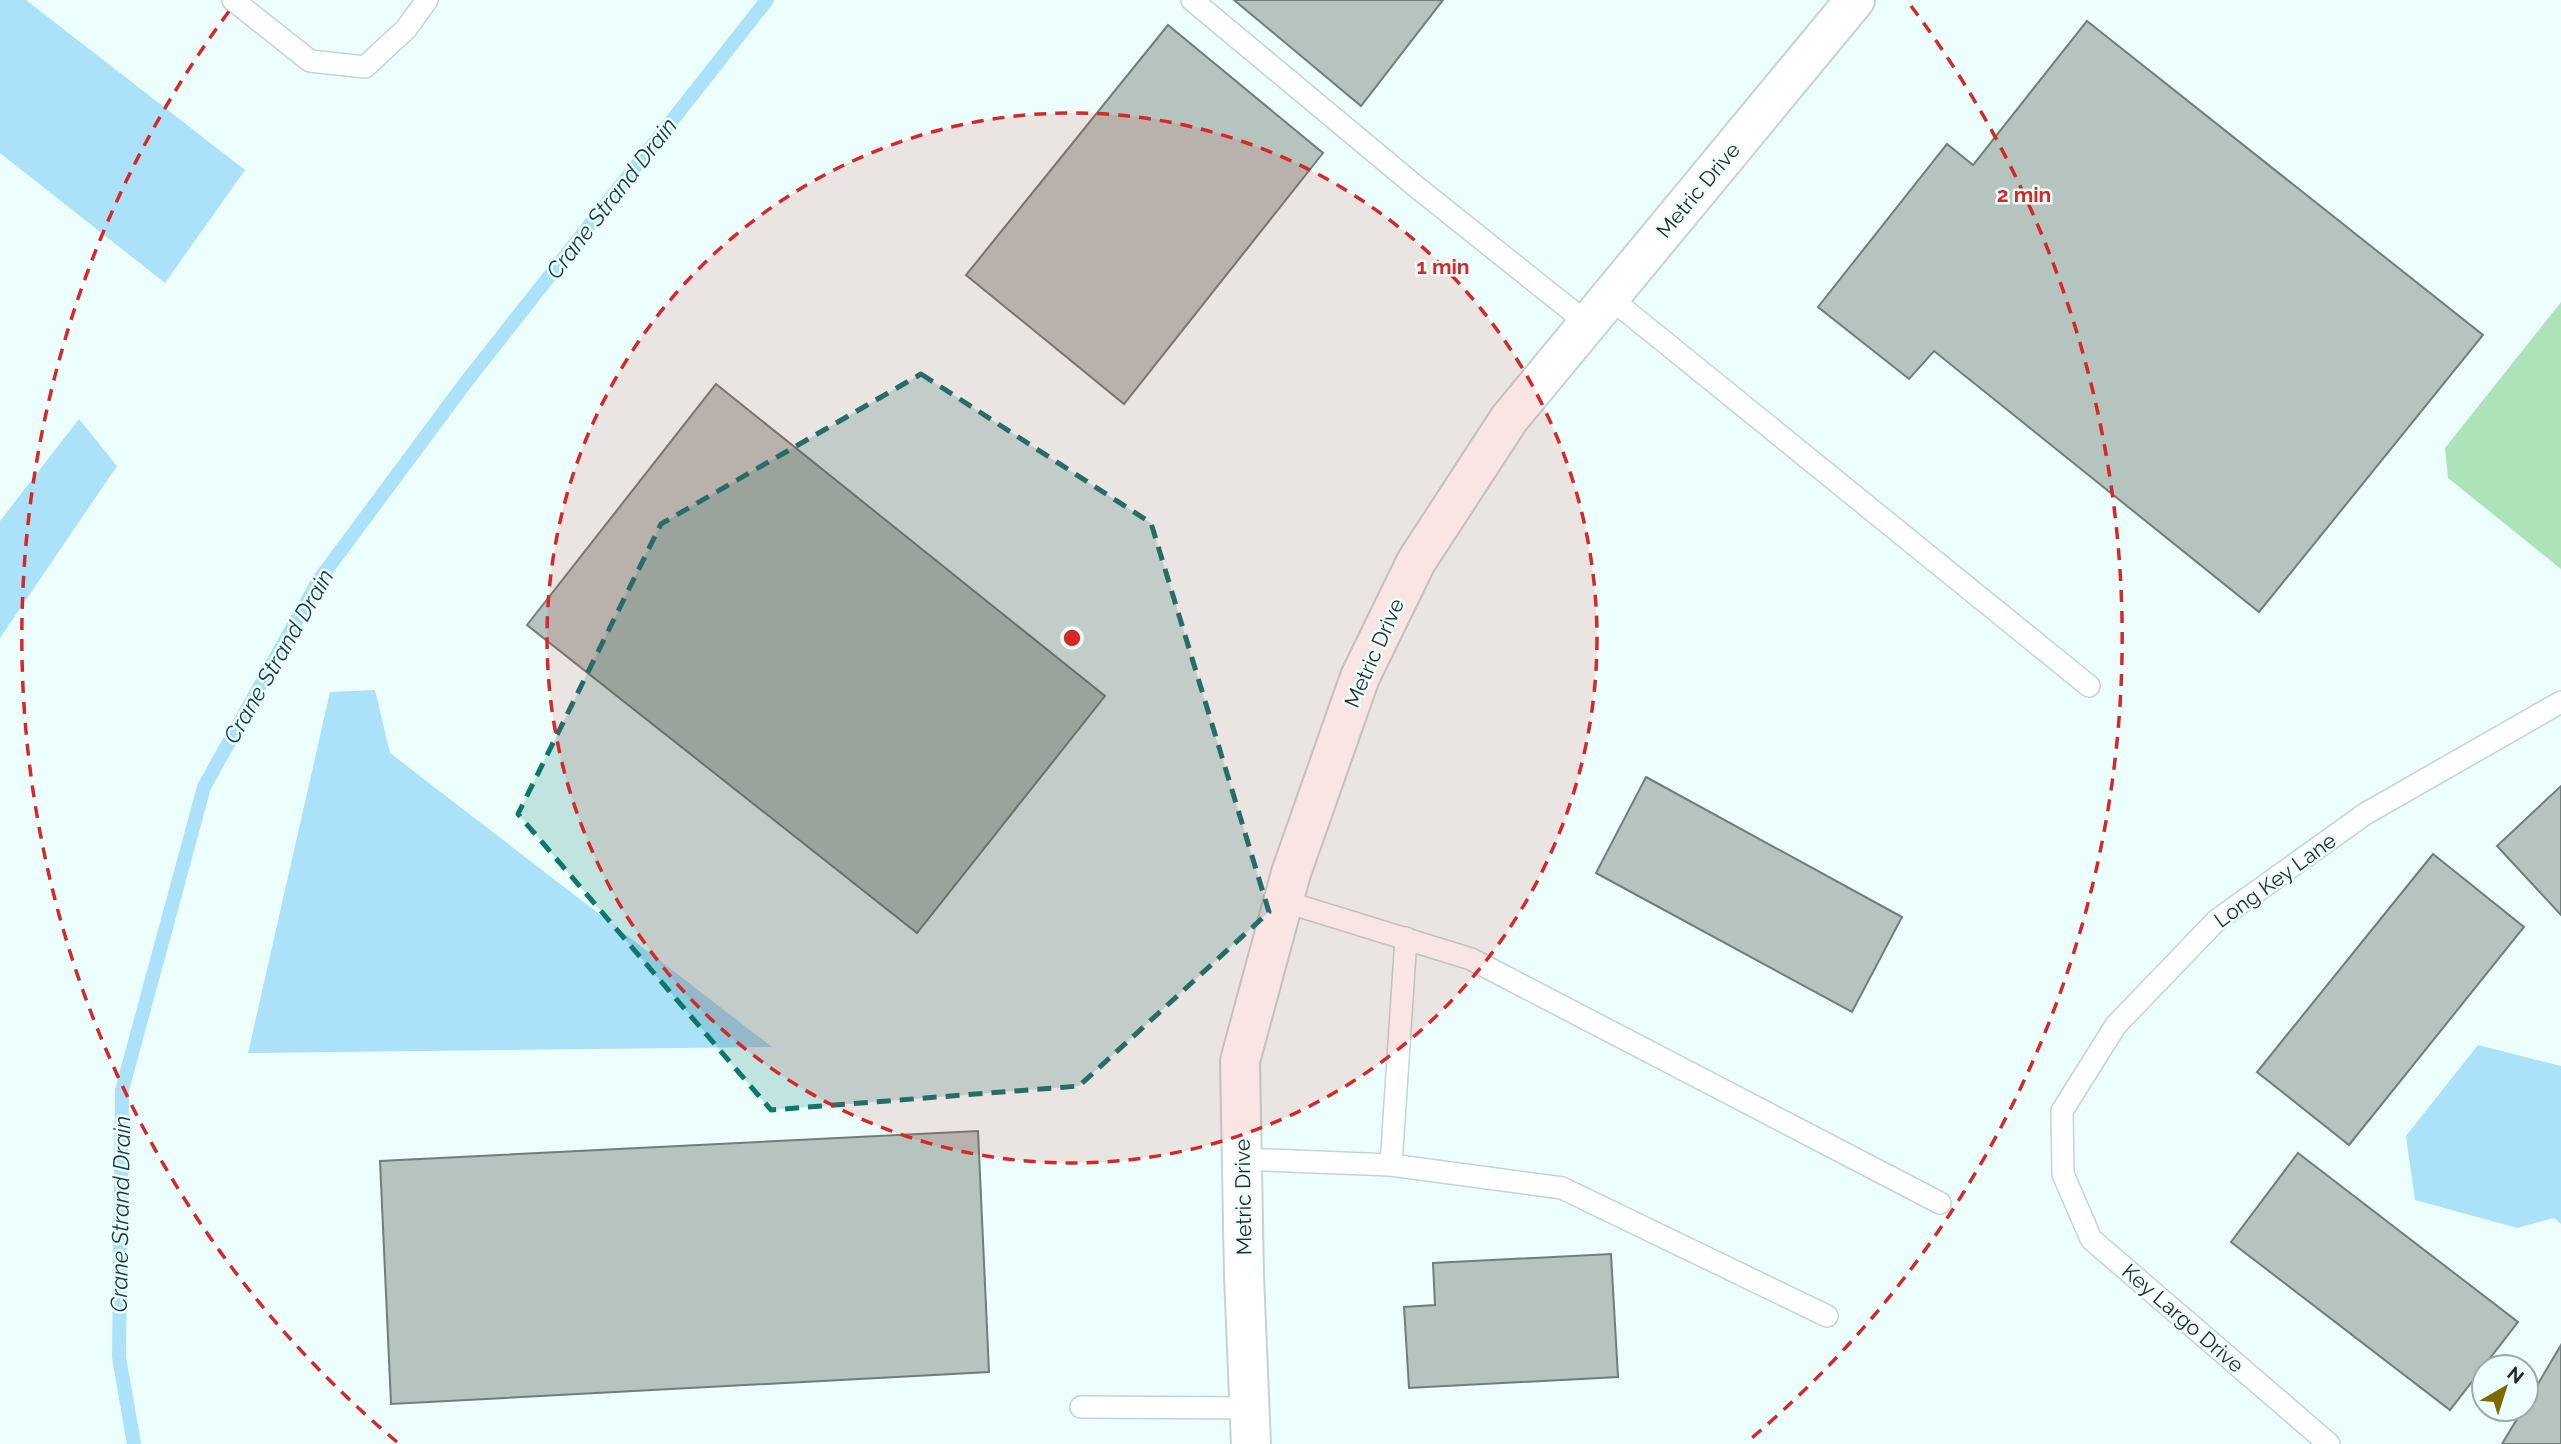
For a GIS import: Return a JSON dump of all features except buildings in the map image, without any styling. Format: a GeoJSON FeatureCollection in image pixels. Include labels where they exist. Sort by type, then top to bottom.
{"type":"FeatureCollection","features":[{"type":"Feature","properties":{"kind":"street","name":"Metric Drive"},"geometry":{"type":"LineString","coordinates":[[1250,1426],[1240,1061],[1283,901],[1360,677],[1416,562],[1509,419],[1855,0]]}},
{"type":"Feature","properties":{"kind":"lane"},"geometry":{"type":"LineString","coordinates":[[233,0],[310,61],[365,67],[406,29],[427,0]]}},
{"type":"Feature","properties":{"kind":"lane"},"geometry":{"type":"LineString","coordinates":[[1192,0],[1419,189],[1598,310],[2089,685]]}},
{"type":"Feature","properties":{"kind":"lane","name":"Long Key Lane"},"geometry":{"type":"LineString","coordinates":[[2063,1174],[2062,1111],[2116,1025],[2217,920],[2365,814],[2561,702]]}},
{"type":"Feature","properties":{"kind":"lane"},"geometry":{"type":"LineString","coordinates":[[1283,901],[1471,959],[1940,1203]]}},
{"type":"Feature","properties":{"kind":"lane"},"geometry":{"type":"LineString","coordinates":[[1391,1165],[1405,938]]}},
{"type":"Feature","properties":{"kind":"lane"},"geometry":{"type":"LineString","coordinates":[[1242,1159],[1391,1165],[1562,1188],[1827,1316]]}},
{"type":"Feature","properties":{"kind":"lane","name":"Key Largo Drive"},"geometry":{"type":"LineString","coordinates":[[2063,1174],[2091,1239],[2329,1444]]}},
{"type":"Feature","properties":{"kind":"lane"},"geometry":{"type":"LineString","coordinates":[[1081,1407],[1250,1426]]}},
{"type":"Feature","properties":{"kind":"highlighted area"},"geometry":{"type":"Polygon","coordinates":[[[921,374],[1151,523],[1269,912],[1079,1086],[771,1110],[518,814],[661,524],[921,374]]]}},
{"type":"Feature","properties":{"kind":"green space"},"geometry":{"type":"Polygon","coordinates":[[[2561,302],[2561,569],[2448,478],[2445,448],[2561,302]]]}},
{"type":"Feature","properties":{"kind":"water"},"geometry":{"type":"Polygon","coordinates":[[[0,0],[26,0],[245,170],[165,283],[0,153],[0,0]]]}},
{"type":"Feature","properties":{"kind":"water"},"geometry":{"type":"Polygon","coordinates":[[[79,419],[117,466],[0,638],[0,521],[79,419]]]}},
{"type":"Feature","properties":{"kind":"water"},"geometry":{"type":"Polygon","coordinates":[[[375,690],[390,753],[772,1047],[248,1053],[330,692],[375,690]]]}},
{"type":"Feature","properties":{"kind":"water"},"geometry":{"type":"Polygon","coordinates":[[[2478,1045],[2561,1066],[2561,1224],[2554,1218],[2517,1228],[2415,1200],[2406,1136],[2478,1045]]]}},
{"type":"Feature","properties":{"kind":"waterway","name":"Crane Strand Drain"},"geometry":{"type":"LineString","coordinates":[[134,1444],[119,1357],[122,1090],[204,787],[319,580],[466,382],[767,0]]}}]}
